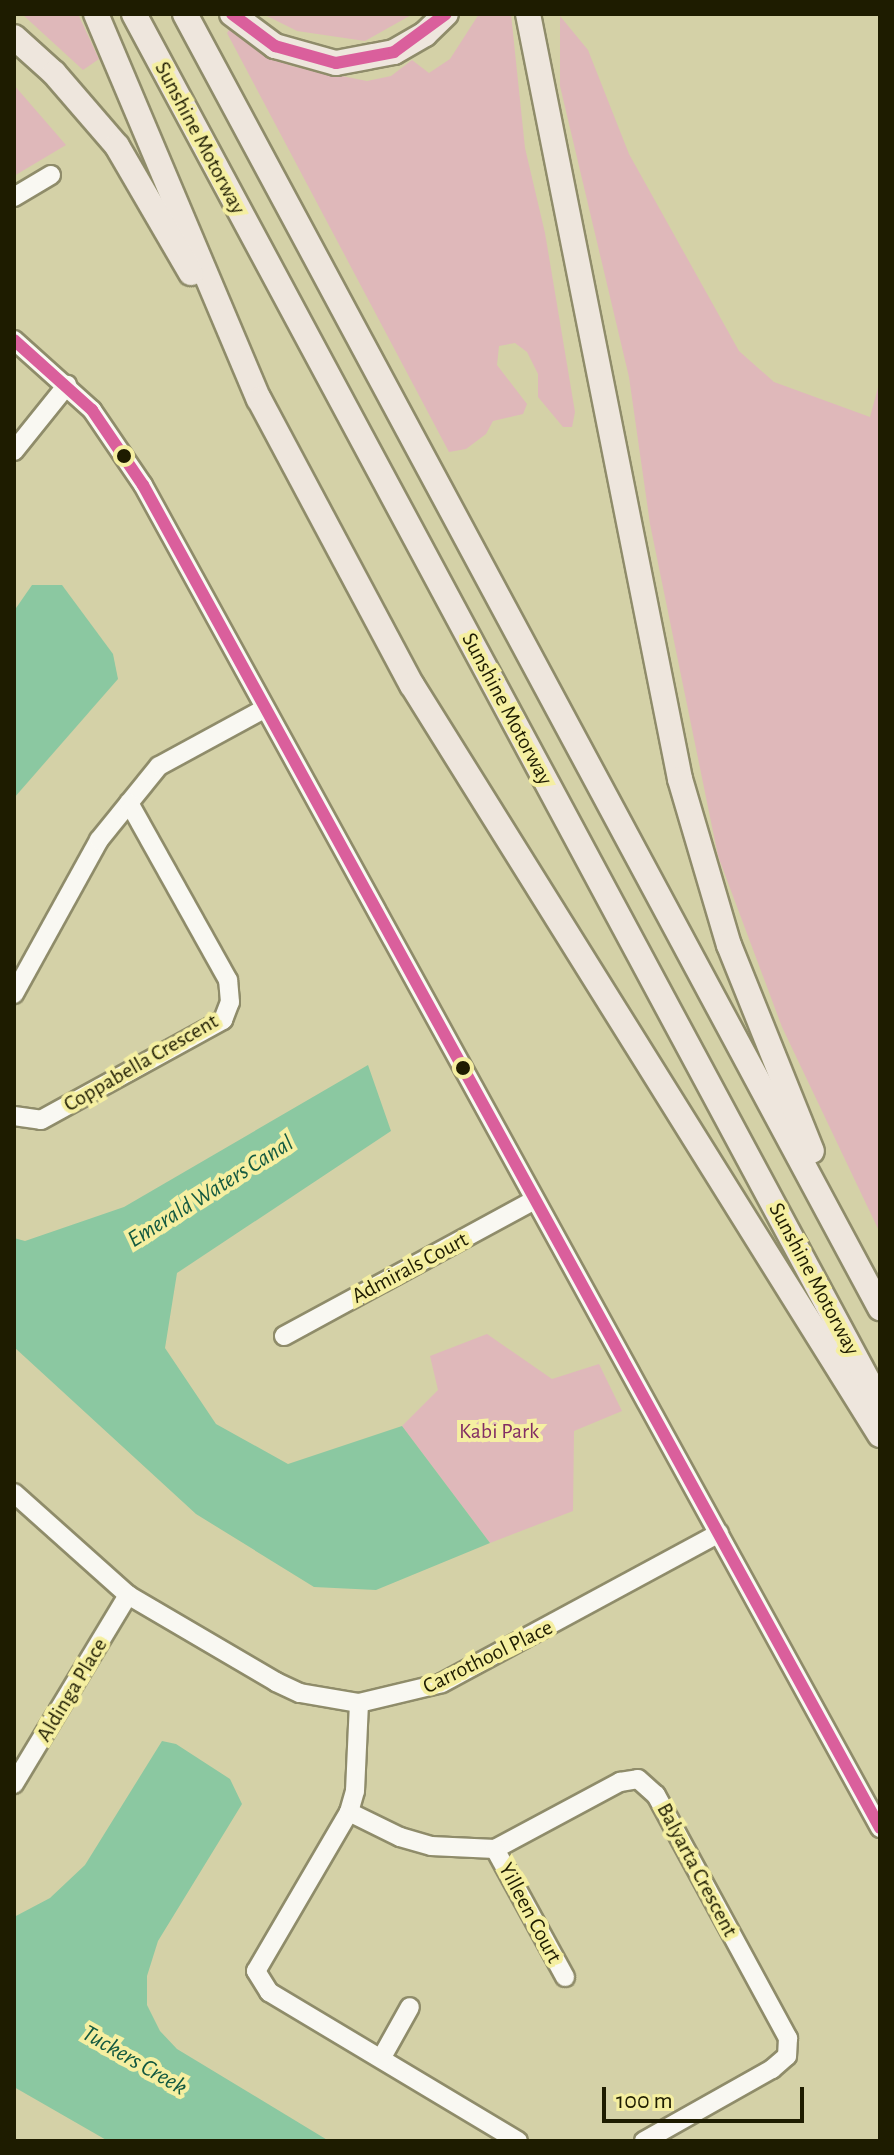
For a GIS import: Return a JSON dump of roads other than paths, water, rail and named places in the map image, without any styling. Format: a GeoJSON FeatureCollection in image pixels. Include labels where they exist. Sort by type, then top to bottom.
{"type":"FeatureCollection","features":[{"type":"Feature","properties":{"kind":"highway"},"geometry":{"type":"LineString","coordinates":[[96,14],[281,443],[412,685],[880,1435]]}},
{"type":"Feature","properties":{"kind":"highway","name":"Sunshine Motorway"},"geometry":{"type":"LineString","coordinates":[[134,14],[880,1403]]}},
{"type":"Feature","properties":{"kind":"highway","name":"Sunshine Motorway"},"geometry":{"type":"LineString","coordinates":[[185,14],[880,1308]]}},
{"type":"Feature","properties":{"kind":"highway"},"geometry":{"type":"LineString","coordinates":[[232,14],[275,46],[336,63],[394,52],[425,34],[446,14]]}},
{"type":"Feature","properties":{"kind":"highway"},"geometry":{"type":"LineString","coordinates":[[528,14],[680,779],[729,945],[828,1186],[830,1214]]}},
{"type":"Feature","properties":{"kind":"highway"},"geometry":{"type":"LineString","coordinates":[[14,37],[63,82],[117,146],[202,294],[223,314]]}},
{"type":"Feature","properties":{"kind":"street"},"geometry":{"type":"LineString","coordinates":[[14,197],[51,175]]}},
{"type":"Feature","properties":{"kind":"street"},"geometry":{"type":"LineString","coordinates":[[14,340],[67,385],[110,434],[143,485],[880,1828]]}},
{"type":"Feature","properties":{"kind":"street"},"geometry":{"type":"LineString","coordinates":[[14,451],[67,385]]}},
{"type":"Feature","properties":{"kind":"street"},"geometry":{"type":"LineString","coordinates":[[14,994],[99,840],[159,766],[264,709]]}},
{"type":"Feature","properties":{"kind":"street","name":"Coppabella Crescent"},"geometry":{"type":"LineString","coordinates":[[14,1116],[41,1120],[223,1020],[230,1002],[228,980],[129,803]]}},
{"type":"Feature","properties":{"kind":"street","name":"Admirals Court"},"geometry":{"type":"LineString","coordinates":[[284,1336],[535,1200]]}},
{"type":"Feature","properties":{"kind":"street","name":"Carrothool Place"},"geometry":{"type":"LineString","coordinates":[[14,1493],[128,1595],[276,1682],[300,1693],[359,1703],[442,1683],[719,1533]]}},
{"type":"Feature","properties":{"kind":"street","name":"Aldinga Place"},"geometry":{"type":"LineString","coordinates":[[14,1784],[128,1595]]}},
{"type":"Feature","properties":{"kind":"street"},"geometry":{"type":"LineString","coordinates":[[359,1703],[355,1791],[349,1812],[256,1971],[269,1992],[518,2141]]}},
{"type":"Feature","properties":{"kind":"street","name":"Balyarta Crescent"},"geometry":{"type":"LineString","coordinates":[[495,1849],[620,1782],[638,1779],[656,1795],[788,2038],[787,2056],[772,2069],[671,2135],[644,2141]]}},
{"type":"Feature","properties":{"kind":"street"},"geometry":{"type":"LineString","coordinates":[[349,1812],[400,1837],[431,1846],[495,1849]]}},
{"type":"Feature","properties":{"kind":"street","name":"Yilleen Court"},"geometry":{"type":"LineString","coordinates":[[495,1849],[565,1977]]}},
{"type":"Feature","properties":{"kind":"street"},"geometry":{"type":"LineString","coordinates":[[382,2057],[410,2007]]}},
{"type":"Feature","properties":{"kind":"water"},"geometry":{"type":"Polygon","coordinates":[[[32,585],[62,585],[113,654],[118,679],[14,798],[14,611],[32,585]]]}},
{"type":"Feature","properties":{"kind":"water","name":"Emerald Waters Canal"},"geometry":{"type":"Polygon","coordinates":[[[368,1065],[391,1131],[177,1273],[165,1348],[216,1424],[288,1464],[402,1426],[490,1543],[376,1590],[314,1587],[196,1514],[14,1347],[14,1238],[25,1241],[124,1207],[368,1065]]]}},
{"type":"Feature","properties":{"kind":"water","name":"Tuckers Creek"},"geometry":{"type":"Polygon","coordinates":[[[162,1741],[176,1744],[230,1779],[242,1804],[158,1941],[147,1976],[147,2005],[160,2031],[177,2049],[329,2141],[108,2141],[14,2087],[14,1917],[50,1898],[85,1865],[162,1741]]]}},
{"type":"Feature","properties":{"kind":"park label","name":"Kabi Park"},"geometry":{"type":"Point","coordinates":[499,1432]}}]}
